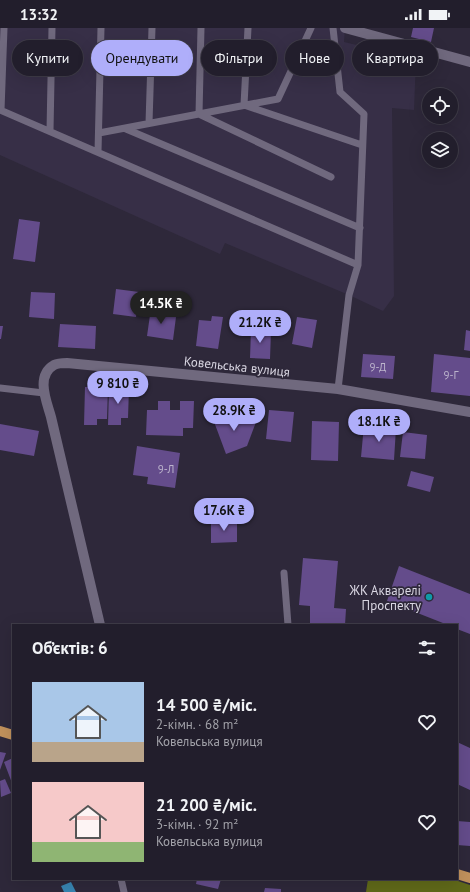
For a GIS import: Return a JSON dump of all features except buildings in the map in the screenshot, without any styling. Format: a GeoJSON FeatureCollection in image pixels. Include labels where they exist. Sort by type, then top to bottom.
{"type":"FeatureCollection","features":[{"type":"Feature","properties":{"kind":"main road"},"geometry":{"type":"LineString","coordinates":[[0,731],[12,735]]}},
{"type":"Feature","properties":{"kind":"main road"},"geometry":{"type":"LineString","coordinates":[[458,874],[470,878]]}},
{"type":"Feature","properties":{"kind":"street"},"geometry":{"type":"LineString","coordinates":[[345,28],[470,62]]}},
{"type":"Feature","properties":{"kind":"street","name":"Ковельська вулиця"},"geometry":{"type":"LineString","coordinates":[[100,624],[55,430],[44,393],[44,382],[49,369],[56,364],[67,363],[338,389],[470,412]]}},
{"type":"Feature","properties":{"kind":"lane"},"geometry":{"type":"LineString","coordinates":[[4,28],[1,110],[358,265]]}},
{"type":"Feature","properties":{"kind":"lane"},"geometry":{"type":"LineString","coordinates":[[50,131],[52,28]]}},
{"type":"Feature","properties":{"kind":"lane"},"geometry":{"type":"LineString","coordinates":[[98,152],[101,28]]}},
{"type":"Feature","properties":{"kind":"lane"},"geometry":{"type":"LineString","coordinates":[[150,124],[152,28]]}},
{"type":"Feature","properties":{"kind":"lane"},"geometry":{"type":"LineString","coordinates":[[199,114],[201,28]]}},
{"type":"Feature","properties":{"kind":"lane"},"geometry":{"type":"LineString","coordinates":[[244,105],[248,28]]}},
{"type":"Feature","properties":{"kind":"lane"},"geometry":{"type":"LineString","coordinates":[[99,133],[278,99],[312,28]]}},
{"type":"Feature","properties":{"kind":"lane"},"geometry":{"type":"LineString","coordinates":[[333,28],[340,92],[364,114],[358,265],[349,295],[338,389]]}},
{"type":"Feature","properties":{"kind":"lane"},"geometry":{"type":"LineString","coordinates":[[244,105],[362,145]]}},
{"type":"Feature","properties":{"kind":"lane"},"geometry":{"type":"LineString","coordinates":[[199,114],[331,177]]}},
{"type":"Feature","properties":{"kind":"lane"},"geometry":{"type":"LineString","coordinates":[[126,128],[360,228]]}},
{"type":"Feature","properties":{"kind":"lane"},"geometry":{"type":"LineString","coordinates":[[0,388],[44,393]]}},
{"type":"Feature","properties":{"kind":"lane"},"geometry":{"type":"LineString","coordinates":[[284,573],[288,624]]}},
{"type":"Feature","properties":{"kind":"lane"},"geometry":{"type":"LineString","coordinates":[[121,880],[124,892]]}},
{"type":"Feature","properties":{"kind":"shaded area"},"geometry":{"type":"Polygon","coordinates":[[[0,28],[345,28],[344,42],[352,44],[352,76],[415,76],[414,110],[392,108],[394,296],[383,311],[349,295],[225,243],[220,254],[0,155],[0,28]]]}},
{"type":"Feature","properties":{"kind":"green space"},"geometry":{"type":"Polygon","coordinates":[[[368,880],[455,880],[470,885],[470,892],[366,892],[368,880]]]}},
{"type":"Feature","properties":{"kind":"water"},"geometry":{"type":"Polygon","coordinates":[[[71,882],[76,892],[64,892],[61,886],[71,882]]]}},
{"type":"Feature","properties":{"kind":"place","name":"ЖК Акварелі Проспекту"},"geometry":{"type":"Point","coordinates":[429,597]}}]}
